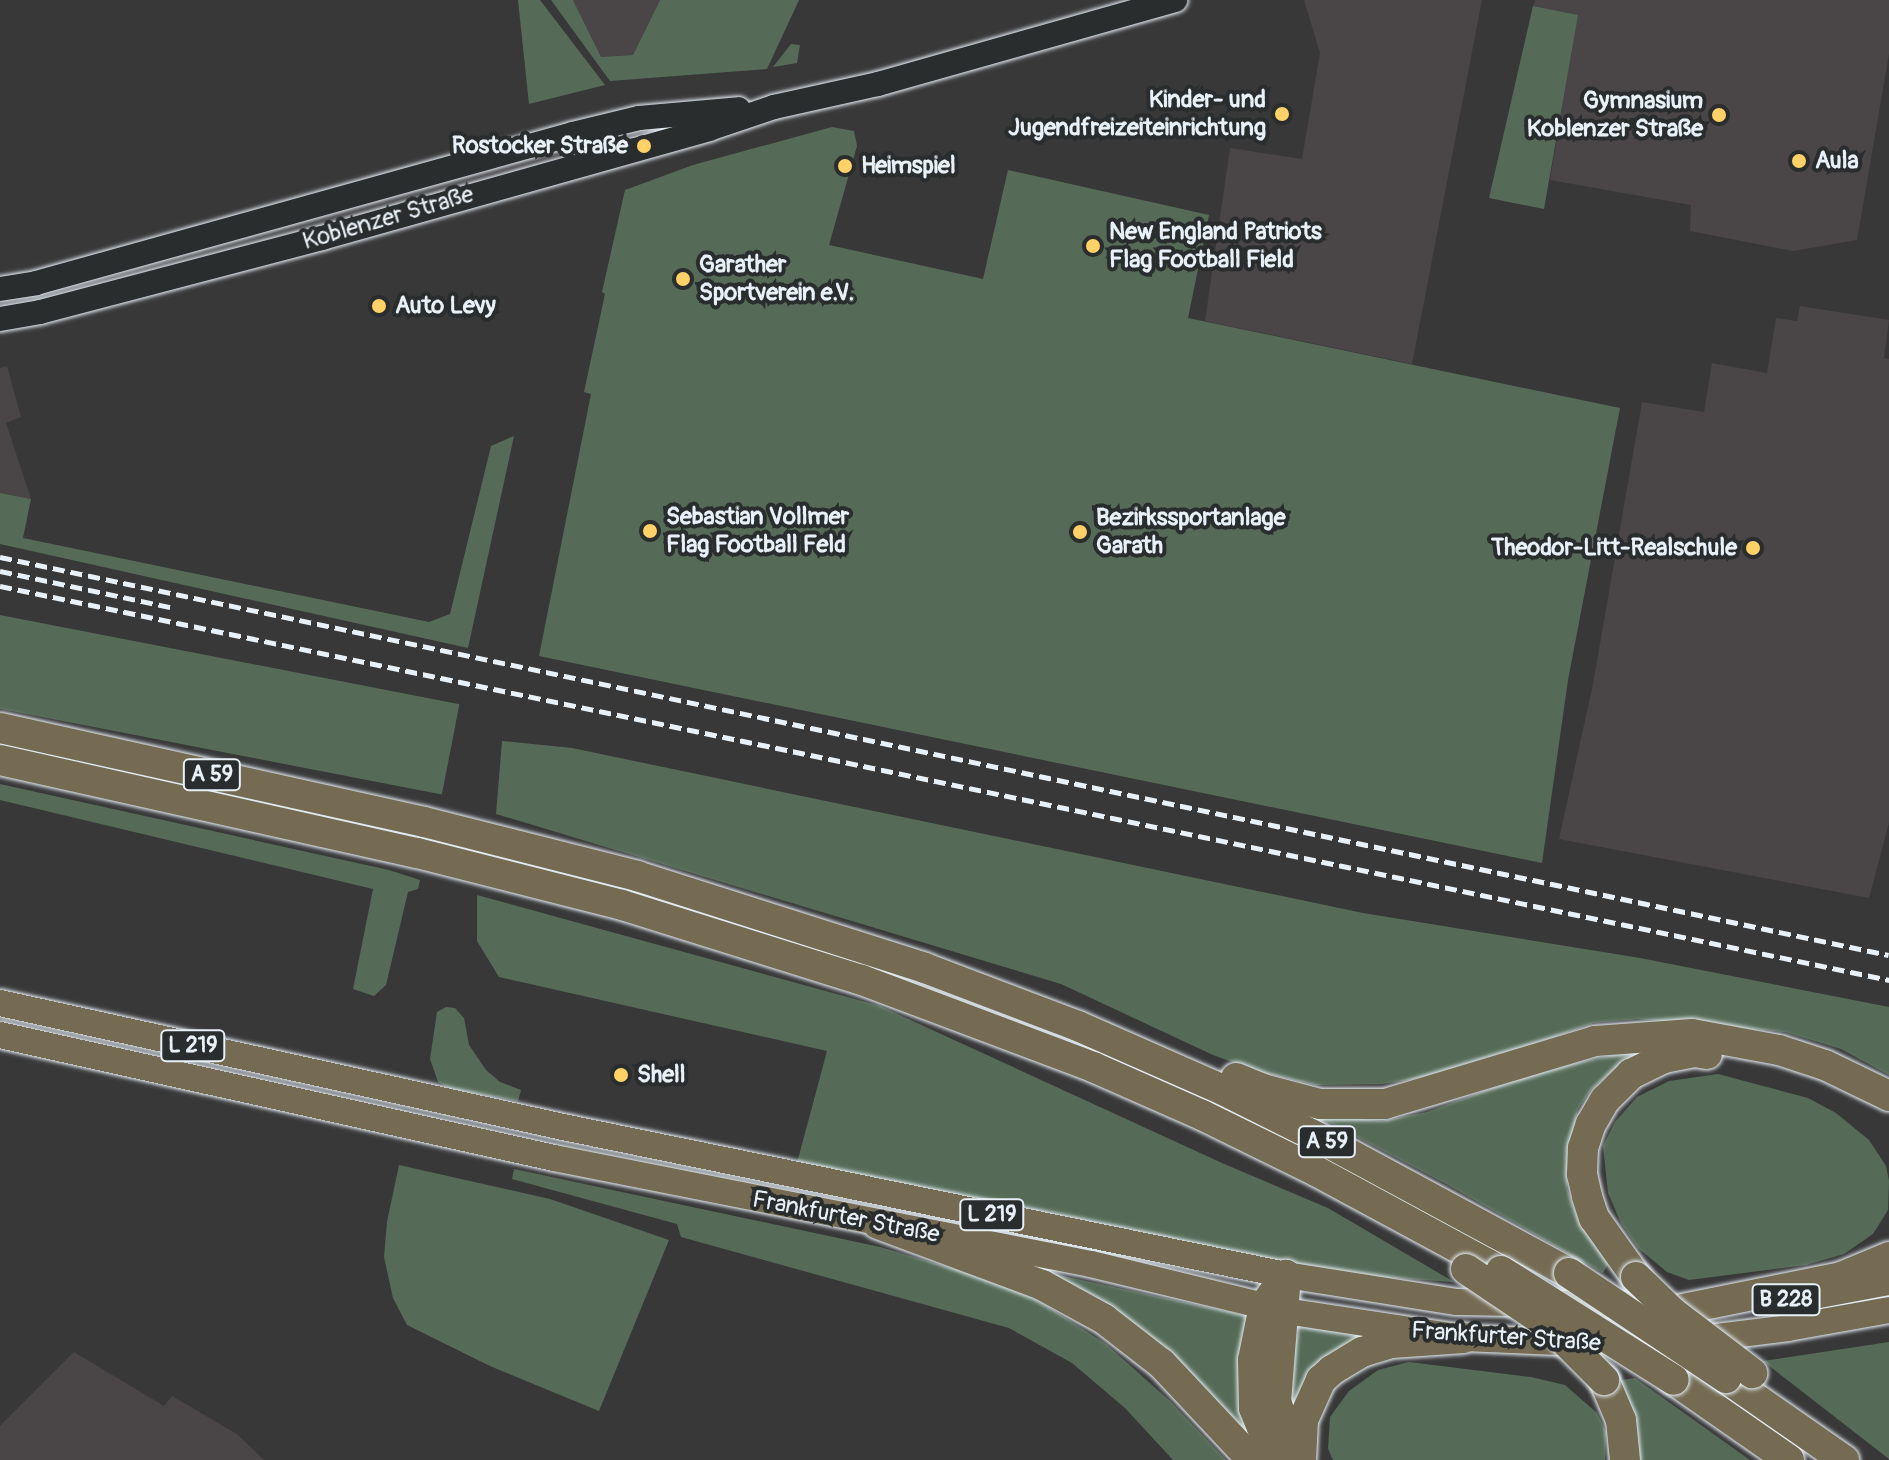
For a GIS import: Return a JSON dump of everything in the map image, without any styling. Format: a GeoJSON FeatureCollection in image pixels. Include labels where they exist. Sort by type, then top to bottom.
{"type":"FeatureCollection","features":[{"type":"Feature","properties":{"kind":"highway","name":"A 59"},"geometry":{"type":"LineString","coordinates":[[0,728],[424,822],[724,902],[925,968],[1078,1026],[1223,1090],[1314,1135],[1569,1273],[1739,1376],[1844,1460]]}},
{"type":"Feature","properties":{"kind":"highway","name":"A 59"},"geometry":{"type":"LineString","coordinates":[[0,760],[417,853],[622,905],[935,1005],[1202,1115],[1413,1224],[1501,1271],[1674,1380],[1789,1460]]}},
{"type":"Feature","properties":{"kind":"highway"},"geometry":{"type":"LineString","coordinates":[[1078,1026],[1105,1019],[1263,1089],[1320,1104],[1385,1104],[1595,1041],[1692,1034],[1779,1050],[1825,1065],[1889,1096]]}},
{"type":"Feature","properties":{"kind":"highway"},"geometry":{"type":"LineString","coordinates":[[1850,1460],[1840,1440],[1739,1376],[1636,1277],[1594,1218],[1582,1174],[1583,1148],[1591,1124],[1605,1100],[1631,1074],[1664,1058],[1694,1052],[1748,1059],[1821,1079],[1874,1104],[1889,1117]]}},
{"type":"Feature","properties":{"kind":"highway"},"geometry":{"type":"LineString","coordinates":[[878,1224],[1042,1285],[1104,1319],[1162,1364],[1252,1460]]}},
{"type":"Feature","properties":{"kind":"highway"},"geometry":{"type":"LineString","coordinates":[[1413,1224],[1423,1246],[1466,1269],[1549,1325],[1604,1380],[1621,1420],[1625,1460]]}},
{"type":"Feature","properties":{"kind":"highway"},"geometry":{"type":"LineString","coordinates":[[1683,1309],[1841,1277],[1889,1257]]}},
{"type":"Feature","properties":{"kind":"highway"},"geometry":{"type":"LineString","coordinates":[[1275,1460],[1254,1408],[1253,1360],[1286,1275]]}},
{"type":"Feature","properties":{"kind":"highway"},"geometry":{"type":"LineString","coordinates":[[1274,1308],[1276,1401],[1281,1424],[1299,1460]]}},
{"type":"Feature","properties":{"kind":"highway"},"geometry":{"type":"LineString","coordinates":[[1299,1460],[1303,1420],[1321,1380],[1332,1370],[1362,1352],[1392,1343],[1464,1338]]}},
{"type":"Feature","properties":{"kind":"main road","name":"Koblenzer Straße"},"geometry":{"type":"LineString","coordinates":[[0,319],[40,312],[322,238],[709,129],[774,107],[878,84],[1175,0]]}},
{"type":"Feature","properties":{"kind":"main road","name":"Koblenzer Straße"},"geometry":{"type":"LineString","coordinates":[[0,289],[36,283],[639,118],[774,107]]}},
{"type":"Feature","properties":{"kind":"main road","name":"Frankfurter Straße"},"geometry":{"type":"LineString","coordinates":[[0,1003],[563,1127],[1286,1275],[1457,1302],[1600,1304],[1683,1309],[1755,1305],[1889,1282]]}},
{"type":"Feature","properties":{"kind":"main road","name":"Frankfurter Straße"},"geometry":{"type":"LineString","coordinates":[[0,1035],[554,1158],[1091,1264],[1274,1308],[1464,1338],[1626,1345],[1788,1328],[1889,1310]]}},
{"type":"Feature","properties":{"kind":"shaded area"},"geometry":{"type":"Polygon","coordinates":[[[573,0],[660,0],[633,55],[601,57],[573,0]]]}},
{"type":"Feature","properties":{"kind":"shaded area","name":"Gymnasium Koblenzer Straße"},"geometry":{"type":"Polygon","coordinates":[[[1304,0],[1482,0],[1412,364],[1205,321],[1230,148],[1302,159],[1320,53],[1304,0]]]}},
{"type":"Feature","properties":{"kind":"shaded area","name":"Gymnasium Koblenzer Straße"},"geometry":{"type":"Polygon","coordinates":[[[1535,0],[1889,0],[1889,54],[1857,240],[1793,251],[1690,231],[1691,205],[1550,180],[1577,15],[1533,6],[1535,0]]]}},
{"type":"Feature","properties":{"kind":"shaded area","name":"Theodor-Litt-Realschule"},"geometry":{"type":"Polygon","coordinates":[[[1800,306],[1889,320],[1884,358],[1889,359],[1889,823],[1869,898],[1559,839],[1593,684],[1642,402],[1704,412],[1712,363],[1767,373],[1776,318],[1797,321],[1800,306]]]}},
{"type":"Feature","properties":{"kind":"shaded area"},"geometry":{"type":"Polygon","coordinates":[[[7,366],[21,417],[6,423],[31,499],[0,493],[0,368],[7,366]]]}},
{"type":"Feature","properties":{"kind":"shaded area"},"geometry":{"type":"Polygon","coordinates":[[[74,1352],[164,1406],[172,1396],[237,1434],[264,1460],[0,1460],[0,1426],[74,1352]]]}},
{"type":"Feature","properties":{"kind":"green space"},"geometry":{"type":"Polygon","coordinates":[[[518,0],[540,0],[605,85],[529,104],[518,0]]]}},
{"type":"Feature","properties":{"kind":"green space"},"geometry":{"type":"Polygon","coordinates":[[[551,0],[573,0],[601,57],[633,55],[660,0],[799,0],[767,69],[610,81],[551,0]]]}},
{"type":"Feature","properties":{"kind":"green space"},"geometry":{"type":"Polygon","coordinates":[[[1533,6],[1578,15],[1544,209],[1489,198],[1533,6]]]}},
{"type":"Feature","properties":{"kind":"green space"},"geometry":{"type":"Polygon","coordinates":[[[791,44],[800,45],[797,63],[773,67],[791,44]]]}},
{"type":"Feature","properties":{"kind":"green space","name":"Bezirkssportanlage Garath"},"geometry":{"type":"Polygon","coordinates":[[[832,127],[854,131],[857,146],[829,245],[983,279],[1008,170],[1209,215],[1188,318],[1620,408],[1568,680],[1542,863],[539,656],[591,394],[584,392],[605,294],[602,292],[625,190],[693,165],[832,127]]]}},
{"type":"Feature","properties":{"kind":"green space"},"geometry":{"type":"Polygon","coordinates":[[[514,436],[468,648],[0,544],[0,493],[31,499],[23,538],[429,622],[450,614],[491,446],[514,436]]]}},
{"type":"Feature","properties":{"kind":"green space"},"geometry":{"type":"Polygon","coordinates":[[[0,615],[459,704],[442,795],[0,709],[0,615]]]}},
{"type":"Feature","properties":{"kind":"green space"},"geometry":{"type":"Polygon","coordinates":[[[502,741],[572,748],[1363,913],[1640,958],[1889,1007],[1889,1075],[1841,1049],[1785,1032],[1638,1019],[1593,1023],[1453,1073],[1382,1084],[1315,1085],[1260,1072],[1213,1055],[1061,984],[496,814],[502,741]]]}},
{"type":"Feature","properties":{"kind":"green space"},"geometry":{"type":"Polygon","coordinates":[[[0,784],[389,870],[420,880],[418,889],[408,892],[386,985],[374,996],[353,989],[373,889],[0,800],[0,784]]]}},
{"type":"Feature","properties":{"kind":"green space"},"geometry":{"type":"Polygon","coordinates":[[[477,895],[880,1006],[1222,1163],[1328,1208],[1454,1282],[1301,1272],[797,1163],[827,1051],[499,977],[477,941],[477,895]]]}},
{"type":"Feature","properties":{"kind":"green space"},"geometry":{"type":"Polygon","coordinates":[[[446,1007],[455,1008],[464,1018],[469,1045],[486,1070],[500,1082],[521,1090],[518,1101],[450,1089],[438,1082],[430,1059],[437,1012],[446,1007]]]}},
{"type":"Feature","properties":{"kind":"green space"},"geometry":{"type":"Polygon","coordinates":[[[1641,1049],[1643,1055],[1614,1069],[1591,1090],[1578,1109],[1569,1148],[1567,1188],[1579,1223],[1609,1263],[1603,1273],[1448,1185],[1313,1114],[1382,1121],[1427,1112],[1536,1072],[1641,1049]]]}},
{"type":"Feature","properties":{"kind":"green space"},"geometry":{"type":"Polygon","coordinates":[[[1718,1074],[1808,1098],[1836,1113],[1869,1140],[1886,1166],[1889,1181],[1888,1210],[1873,1234],[1844,1254],[1806,1265],[1689,1280],[1667,1272],[1638,1248],[1621,1223],[1608,1193],[1603,1146],[1615,1122],[1637,1097],[1669,1081],[1718,1074]]]}},
{"type":"Feature","properties":{"kind":"green space"},"geometry":{"type":"Polygon","coordinates":[[[399,1165],[550,1199],[669,1240],[599,1411],[490,1366],[407,1325],[393,1298],[384,1257],[387,1222],[399,1165]]]}},
{"type":"Feature","properties":{"kind":"green space"},"geometry":{"type":"Polygon","coordinates":[[[514,1169],[880,1247],[995,1281],[1039,1301],[1106,1344],[1170,1401],[1226,1460],[1173,1460],[1125,1408],[1072,1363],[1009,1328],[681,1237],[677,1224],[512,1179],[514,1169]]]}},
{"type":"Feature","properties":{"kind":"green space"},"geometry":{"type":"Polygon","coordinates":[[[1003,1263],[1252,1317],[1261,1456],[1167,1358],[1003,1263]]]}},
{"type":"Feature","properties":{"kind":"green space"},"geometry":{"type":"Polygon","coordinates":[[[1299,1326],[1388,1340],[1351,1350],[1297,1429],[1291,1402],[1291,1370],[1299,1326]]]}},
{"type":"Feature","properties":{"kind":"green space"},"geometry":{"type":"Polygon","coordinates":[[[1889,1342],[1889,1459],[1763,1361],[1889,1342]]]}},
{"type":"Feature","properties":{"kind":"green space"},"geometry":{"type":"Polygon","coordinates":[[[1409,1362],[1531,1377],[1565,1385],[1597,1413],[1606,1432],[1605,1460],[1333,1460],[1328,1449],[1330,1417],[1349,1391],[1378,1370],[1409,1362]]]}},
{"type":"Feature","properties":{"kind":"green space"},"geometry":{"type":"Polygon","coordinates":[[[1635,1378],[1750,1460],[1637,1460],[1615,1381],[1635,1378]]]}},
{"type":"Feature","properties":{"kind":"railway"},"geometry":{"type":"LineString","coordinates":[[0,557],[1889,955]]}},
{"type":"Feature","properties":{"kind":"railway"},"geometry":{"type":"LineString","coordinates":[[0,571],[170,607]]}},
{"type":"Feature","properties":{"kind":"railway"},"geometry":{"type":"LineString","coordinates":[[0,586],[1889,980]]}},
{"type":"Feature","properties":{"kind":"place","name":"Kinder- und Jugendfreizeiteinrichtung"},"geometry":{"type":"Point","coordinates":[1282,114]}},
{"type":"Feature","properties":{"kind":"place","name":"Gymnasium Koblenzer Straße"},"geometry":{"type":"Point","coordinates":[1719,115]}},
{"type":"Feature","properties":{"kind":"place","name":"Rostocker Straße"},"geometry":{"type":"Point","coordinates":[644,146]}},
{"type":"Feature","properties":{"kind":"place","name":"Aula"},"geometry":{"type":"Point","coordinates":[1799,161]}},
{"type":"Feature","properties":{"kind":"place","name":"Heimspiel"},"geometry":{"type":"Point","coordinates":[845,166]}},
{"type":"Feature","properties":{"kind":"place","name":"New England Patriots Flag Football Field"},"geometry":{"type":"Point","coordinates":[1093,246]}},
{"type":"Feature","properties":{"kind":"place","name":"Garather Sportverein e.V."},"geometry":{"type":"Point","coordinates":[683,279]}},
{"type":"Feature","properties":{"kind":"place","name":"Auto Levy"},"geometry":{"type":"Point","coordinates":[379,306]}},
{"type":"Feature","properties":{"kind":"place","name":"Sebastian Vollmer Flag Football Feld"},"geometry":{"type":"Point","coordinates":[650,531]}},
{"type":"Feature","properties":{"kind":"place","name":"Bezirkssportanlage Garath"},"geometry":{"type":"Point","coordinates":[1080,532]}},
{"type":"Feature","properties":{"kind":"place","name":"Theodor-Litt-Realschule"},"geometry":{"type":"Point","coordinates":[1753,548]}},
{"type":"Feature","properties":{"kind":"place","name":"Shell"},"geometry":{"type":"Point","coordinates":[621,1075]}}]}
